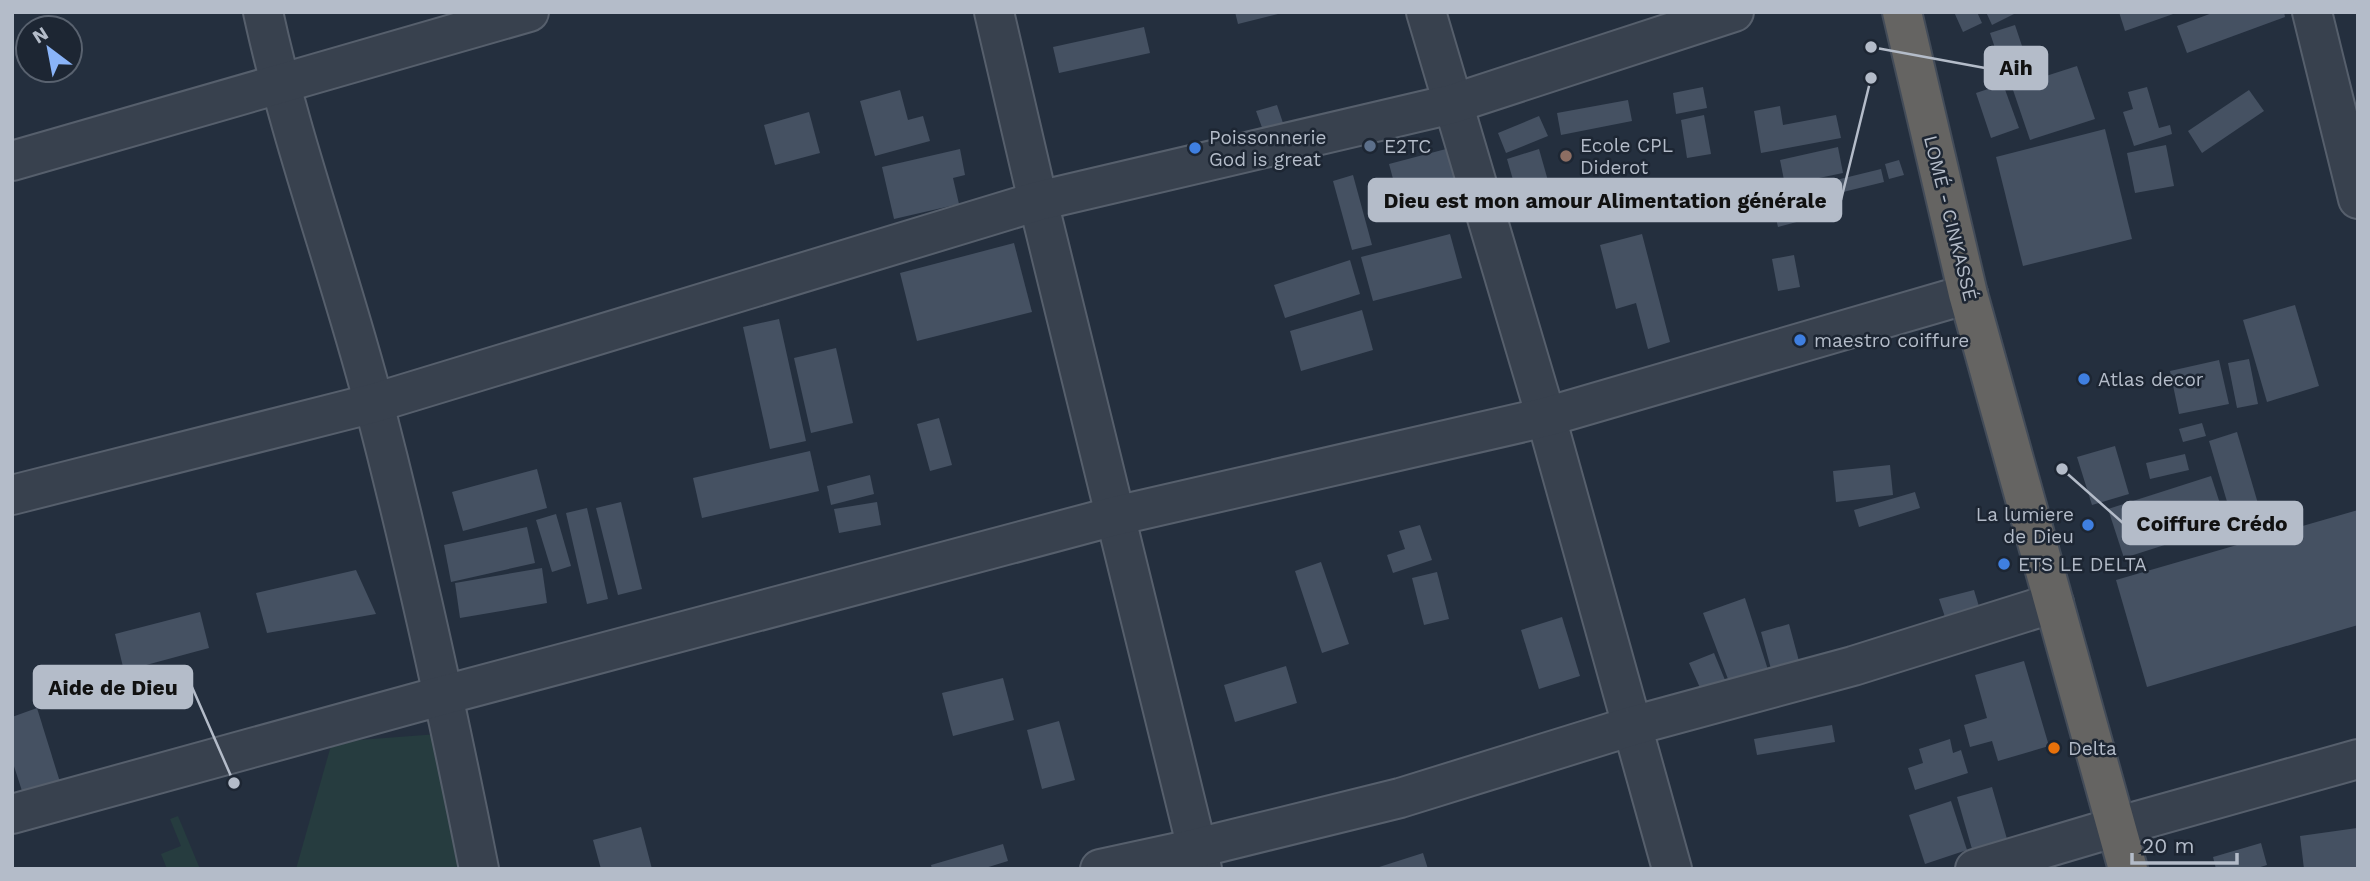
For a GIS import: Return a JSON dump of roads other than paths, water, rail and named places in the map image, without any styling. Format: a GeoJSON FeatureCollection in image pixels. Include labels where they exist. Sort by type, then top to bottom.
{"type":"FeatureCollection","features":[{"type":"Feature","properties":{"kind":"highway","name":"LOMÉ - CINKASSÉ"},"geometry":{"type":"LineString","coordinates":[[1902,12],[1968,294],[2128,869]]}},
{"type":"Feature","properties":{"kind":"street"},"geometry":{"type":"LineString","coordinates":[[263,12],[279,83],[374,403],[444,695],[479,869]]}},
{"type":"Feature","properties":{"kind":"street"},"geometry":{"type":"LineString","coordinates":[[12,161],[529,12]]}},
{"type":"Feature","properties":{"kind":"street"},"geometry":{"type":"LineString","coordinates":[[994,12],[1199,858]]}},
{"type":"Feature","properties":{"kind":"street"},"geometry":{"type":"LineString","coordinates":[[1426,12],[1546,417],[1672,869]]}},
{"type":"Feature","properties":{"kind":"street"},"geometry":{"type":"LineString","coordinates":[[12,495],[374,403],[1038,201],[1452,104],[1734,12]]}},
{"type":"Feature","properties":{"kind":"street"},"geometry":{"type":"LineString","coordinates":[[2312,12],[2358,199]]}},
{"type":"Feature","properties":{"kind":"street"},"geometry":{"type":"LineString","coordinates":[[12,814],[444,695],[1115,516],[1546,417],[1968,294]]}},
{"type":"Feature","properties":{"kind":"street"},"geometry":{"type":"LineString","coordinates":[[1100,869],[1199,858],[1632,726],[1853,666],[2054,603]]}},
{"type":"Feature","properties":{"kind":"street"},"geometry":{"type":"LineString","coordinates":[[1975,869],[2358,759]]}},
{"type":"Feature","properties":{"kind":"place","name":"Aih"},"geometry":{"type":"Point","coordinates":[1871,47]}},
{"type":"Feature","properties":{"kind":"place","name":"Dieu est mon amour Alimentation générale"},"geometry":{"type":"Point","coordinates":[1871,78]}},
{"type":"Feature","properties":{"kind":"place","name":"E2TC"},"geometry":{"type":"Point","coordinates":[1370,146]}},
{"type":"Feature","properties":{"kind":"place","name":"Poissonnerie God is great"},"geometry":{"type":"Point","coordinates":[1195,148]}},
{"type":"Feature","properties":{"kind":"place","name":"Ecole CPL Diderot"},"geometry":{"type":"Point","coordinates":[1566,156]}},
{"type":"Feature","properties":{"kind":"place","name":"maestro coiffure"},"geometry":{"type":"Point","coordinates":[1800,340]}},
{"type":"Feature","properties":{"kind":"place","name":"Atlas decor"},"geometry":{"type":"Point","coordinates":[2084,379]}},
{"type":"Feature","properties":{"kind":"place","name":"Coiffure Crédo"},"geometry":{"type":"Point","coordinates":[2062,469]}},
{"type":"Feature","properties":{"kind":"place","name":"La lumiere de Dieu"},"geometry":{"type":"Point","coordinates":[2088,525]}},
{"type":"Feature","properties":{"kind":"place","name":"ETS LE DELTA"},"geometry":{"type":"Point","coordinates":[2004,564]}},
{"type":"Feature","properties":{"kind":"place","name":"Delta"},"geometry":{"type":"Point","coordinates":[2054,748]}},
{"type":"Feature","properties":{"kind":"place","name":"Aide de Dieu"},"geometry":{"type":"Point","coordinates":[234,783]}}]}
